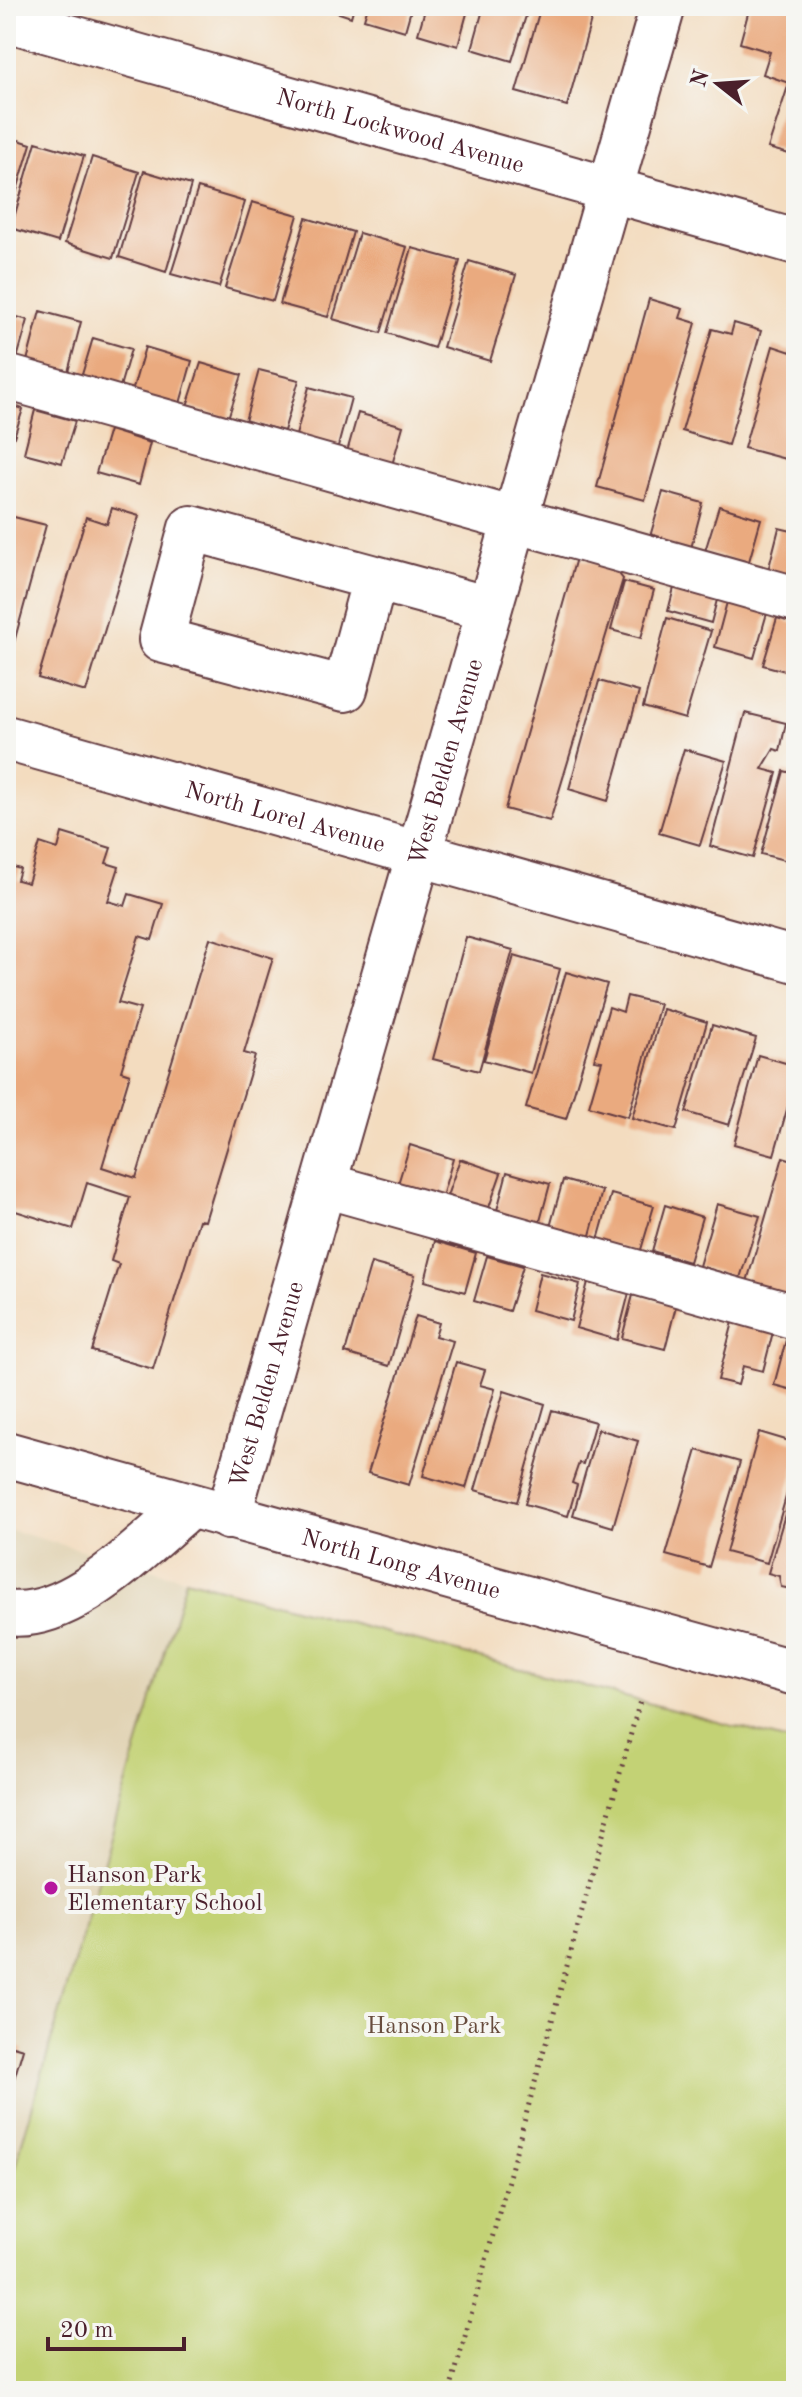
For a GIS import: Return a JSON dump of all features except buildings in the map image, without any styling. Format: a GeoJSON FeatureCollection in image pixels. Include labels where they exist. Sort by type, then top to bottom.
{"type":"FeatureCollection","features":[{"type":"Feature","properties":{"kind":"street","name":"West Belden Avenue"},"geometry":{"type":"LineString","coordinates":[[209,1512],[324,1185],[663,6]]}},
{"type":"Feature","properties":{"kind":"street","name":"North Lockwood Avenue"},"geometry":{"type":"LineString","coordinates":[[6,19],[796,242]]}},
{"type":"Feature","properties":{"kind":"street"},"geometry":{"type":"LineString","coordinates":[[6,377],[796,599]]}},
{"type":"Feature","properties":{"kind":"street"},"geometry":{"type":"LineString","coordinates":[[375,578],[345,689],[161,640],[191,528],[375,578],[489,609]]}},
{"type":"Feature","properties":{"kind":"street","name":"North Lorel Avenue"},"geometry":{"type":"LineString","coordinates":[[6,738],[796,960]]}},
{"type":"Feature","properties":{"kind":"street"},"geometry":{"type":"LineString","coordinates":[[324,1185],[796,1317]]}},
{"type":"Feature","properties":{"kind":"street","name":"North Long Avenue"},"geometry":{"type":"LineString","coordinates":[[6,1454],[796,1673]]}},
{"type":"Feature","properties":{"kind":"street"},"geometry":{"type":"LineString","coordinates":[[6,1613],[21,1615],[67,1604],[209,1512]]}},
{"type":"Feature","properties":{"kind":"path"},"geometry":{"type":"LineString","coordinates":[[450,2391],[641,1697]]}},
{"type":"Feature","properties":{"kind":"shaded area","name":"Hanson Park Elementary School"},"geometry":{"type":"Polygon","coordinates":[[[6,1529],[186,1579],[6,2197],[6,1529]]]}},
{"type":"Feature","properties":{"kind":"green space","name":"Hanson Park"},"geometry":{"type":"Polygon","coordinates":[[[186,1579],[796,1743],[796,2391],[6,2391],[6,2197],[186,1579]]]}},
{"type":"Feature","properties":{"kind":"place","name":"Hanson Park Elementary School"},"geometry":{"type":"Point","coordinates":[51,1888]}}]}
